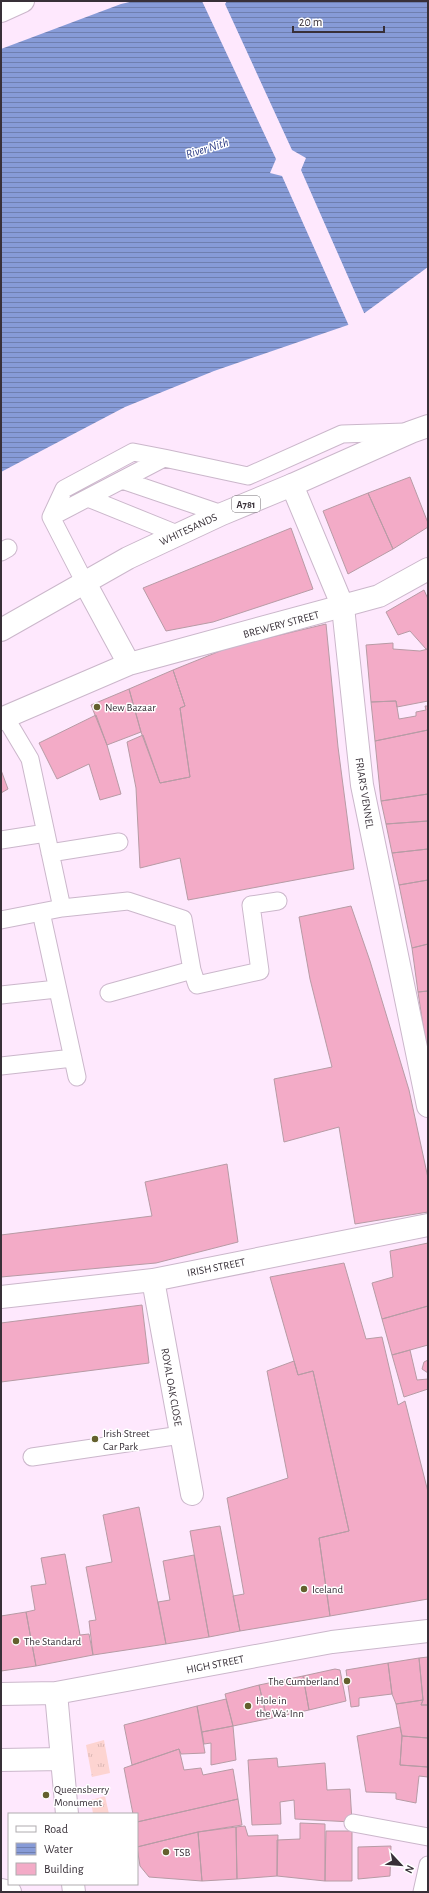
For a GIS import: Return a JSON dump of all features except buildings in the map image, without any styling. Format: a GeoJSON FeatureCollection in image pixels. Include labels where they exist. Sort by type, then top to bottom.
{"type":"FeatureCollection","features":[{"type":"Feature","properties":{"kind":"street"},"geometry":{"type":"LineString","coordinates":[[1,11],[23,1]]}},
{"type":"Feature","properties":{"kind":"street","name":"WHITESANDS"},"geometry":{"type":"LineString","coordinates":[[1,630],[84,581],[177,534],[419,429]]}},
{"type":"Feature","properties":{"kind":"street","name":"FRIAR'S VENNEL"},"geometry":{"type":"LineString","coordinates":[[292,485],[343,607],[362,785],[428,1106]]}},
{"type":"Feature","properties":{"kind":"street","name":"BREWERY STREET"},"geometry":{"type":"LineString","coordinates":[[3,718],[129,664],[379,596],[428,569]]}},
{"type":"Feature","properties":{"kind":"street"},"geometry":{"type":"LineString","coordinates":[[84,581],[129,664]]}},
{"type":"Feature","properties":{"kind":"street","name":"IRISH STREET"},"geometry":{"type":"LineString","coordinates":[[1,1297],[153,1280],[428,1225]]}},
{"type":"Feature","properties":{"kind":"street","name":"ROYAL OAK CLOSE"},"geometry":{"type":"LineString","coordinates":[[153,1280],[192,1494]]}},
{"type":"Feature","properties":{"kind":"street","name":"HIGH STREET"},"geometry":{"type":"LineString","coordinates":[[1,1694],[56,1693],[332,1642],[428,1631]]}},
{"type":"Feature","properties":{"kind":"street"},"geometry":{"type":"LineString","coordinates":[[56,1693],[67,1813]]}},
{"type":"Feature","properties":{"kind":"street"},"geometry":{"type":"LineString","coordinates":[[1,1760],[62,1759]]}},
{"type":"Feature","properties":{"kind":"street"},"geometry":{"type":"LineString","coordinates":[[1,1890],[10,1892]]}},
{"type":"Feature","properties":{"kind":"lane"},"geometry":{"type":"LineString","coordinates":[[248,476],[342,434],[419,429]]}},
{"type":"Feature","properties":{"kind":"lane"},"geometry":{"type":"LineString","coordinates":[[51,517],[64,489],[133,452],[292,485]]}},
{"type":"Feature","properties":{"kind":"lane"},"geometry":{"type":"LineString","coordinates":[[51,517],[164,458]]}},
{"type":"Feature","properties":{"kind":"lane"},"geometry":{"type":"LineString","coordinates":[[122,480],[222,514]]}},
{"type":"Feature","properties":{"kind":"lane"},"geometry":{"type":"LineString","coordinates":[[88,498],[177,534]]}},
{"type":"Feature","properties":{"kind":"lane"},"geometry":{"type":"LineString","coordinates":[[51,517],[84,581]]}},
{"type":"Feature","properties":{"kind":"lane"},"geometry":{"type":"LineString","coordinates":[[3,718],[30,759],[62,908]]}},
{"type":"Feature","properties":{"kind":"lane"},"geometry":{"type":"LineString","coordinates":[[1,840],[46,833]]}},
{"type":"Feature","properties":{"kind":"lane"},"geometry":{"type":"LineString","coordinates":[[50,853],[119,842]]}},
{"type":"Feature","properties":{"kind":"lane"},"geometry":{"type":"LineString","coordinates":[[1,920],[62,908],[128,901],[183,919],[192,970],[197,985],[260,972],[251,905],[278,901]]}},
{"type":"Feature","properties":{"kind":"lane"},"geometry":{"type":"LineString","coordinates":[[41,912],[77,1077]]}},
{"type":"Feature","properties":{"kind":"lane"},"geometry":{"type":"LineString","coordinates":[[109,993],[192,970]]}},
{"type":"Feature","properties":{"kind":"lane"},"geometry":{"type":"LineString","coordinates":[[1,995],[58,989]]}},
{"type":"Feature","properties":{"kind":"lane"},"geometry":{"type":"LineString","coordinates":[[1,1066],[73,1058]]}},
{"type":"Feature","properties":{"kind":"lane"},"geometry":{"type":"LineString","coordinates":[[32,1457],[181,1436]]}},
{"type":"Feature","properties":{"kind":"lane"},"geometry":{"type":"LineString","coordinates":[[353,1824],[428,1837]]}},
{"type":"Feature","properties":{"kind":"lane"},"geometry":{"type":"LineString","coordinates":[[422,1892],[428,1865]]}},
{"type":"Feature","properties":{"kind":"green space"},"geometry":{"type":"Polygon","coordinates":[[[104,1740],[110,1773],[92,1777],[86,1745],[104,1740]]]}},
{"type":"Feature","properties":{"kind":"green space"},"geometry":{"type":"Polygon","coordinates":[[[105,1796],[109,1813],[93,1813],[91,1800],[105,1796]]]}},
{"type":"Feature","properties":{"kind":"water","name":"River Nith"},"geometry":{"type":"Polygon","coordinates":[[[134,1],[428,1],[428,267],[348,325],[214,371],[125,407],[1,472],[1,49],[121,4],[134,1]]]}},
{"type":"Feature","properties":{"kind":"pier"},"geometry":{"type":"Polygon","coordinates":[[[202,1],[227,1],[225,4],[292,150],[306,158],[301,170],[365,315],[349,326],[282,176],[270,173],[276,159],[202,1]]]}},
{"type":"Feature","properties":{"kind":"place","name":"New Bazaar"},"geometry":{"type":"Point","coordinates":[97,707]}},
{"type":"Feature","properties":{"kind":"place","name":"Irish Street Car Park"},"geometry":{"type":"Point","coordinates":[95,1439]}},
{"type":"Feature","properties":{"kind":"place","name":"Iceland"},"geometry":{"type":"Point","coordinates":[304,1589]}},
{"type":"Feature","properties":{"kind":"place","name":"The Standard"},"geometry":{"type":"Point","coordinates":[16,1641]}},
{"type":"Feature","properties":{"kind":"place","name":"The Cumberland"},"geometry":{"type":"Point","coordinates":[347,1681]}},
{"type":"Feature","properties":{"kind":"place","name":"Hole in the Wa' Inn"},"geometry":{"type":"Point","coordinates":[248,1706]}},
{"type":"Feature","properties":{"kind":"place","name":"Queensberry Monument"},"geometry":{"type":"Point","coordinates":[46,1795]}},
{"type":"Feature","properties":{"kind":"place","name":"TSB"},"geometry":{"type":"Point","coordinates":[166,1852]}}]}
